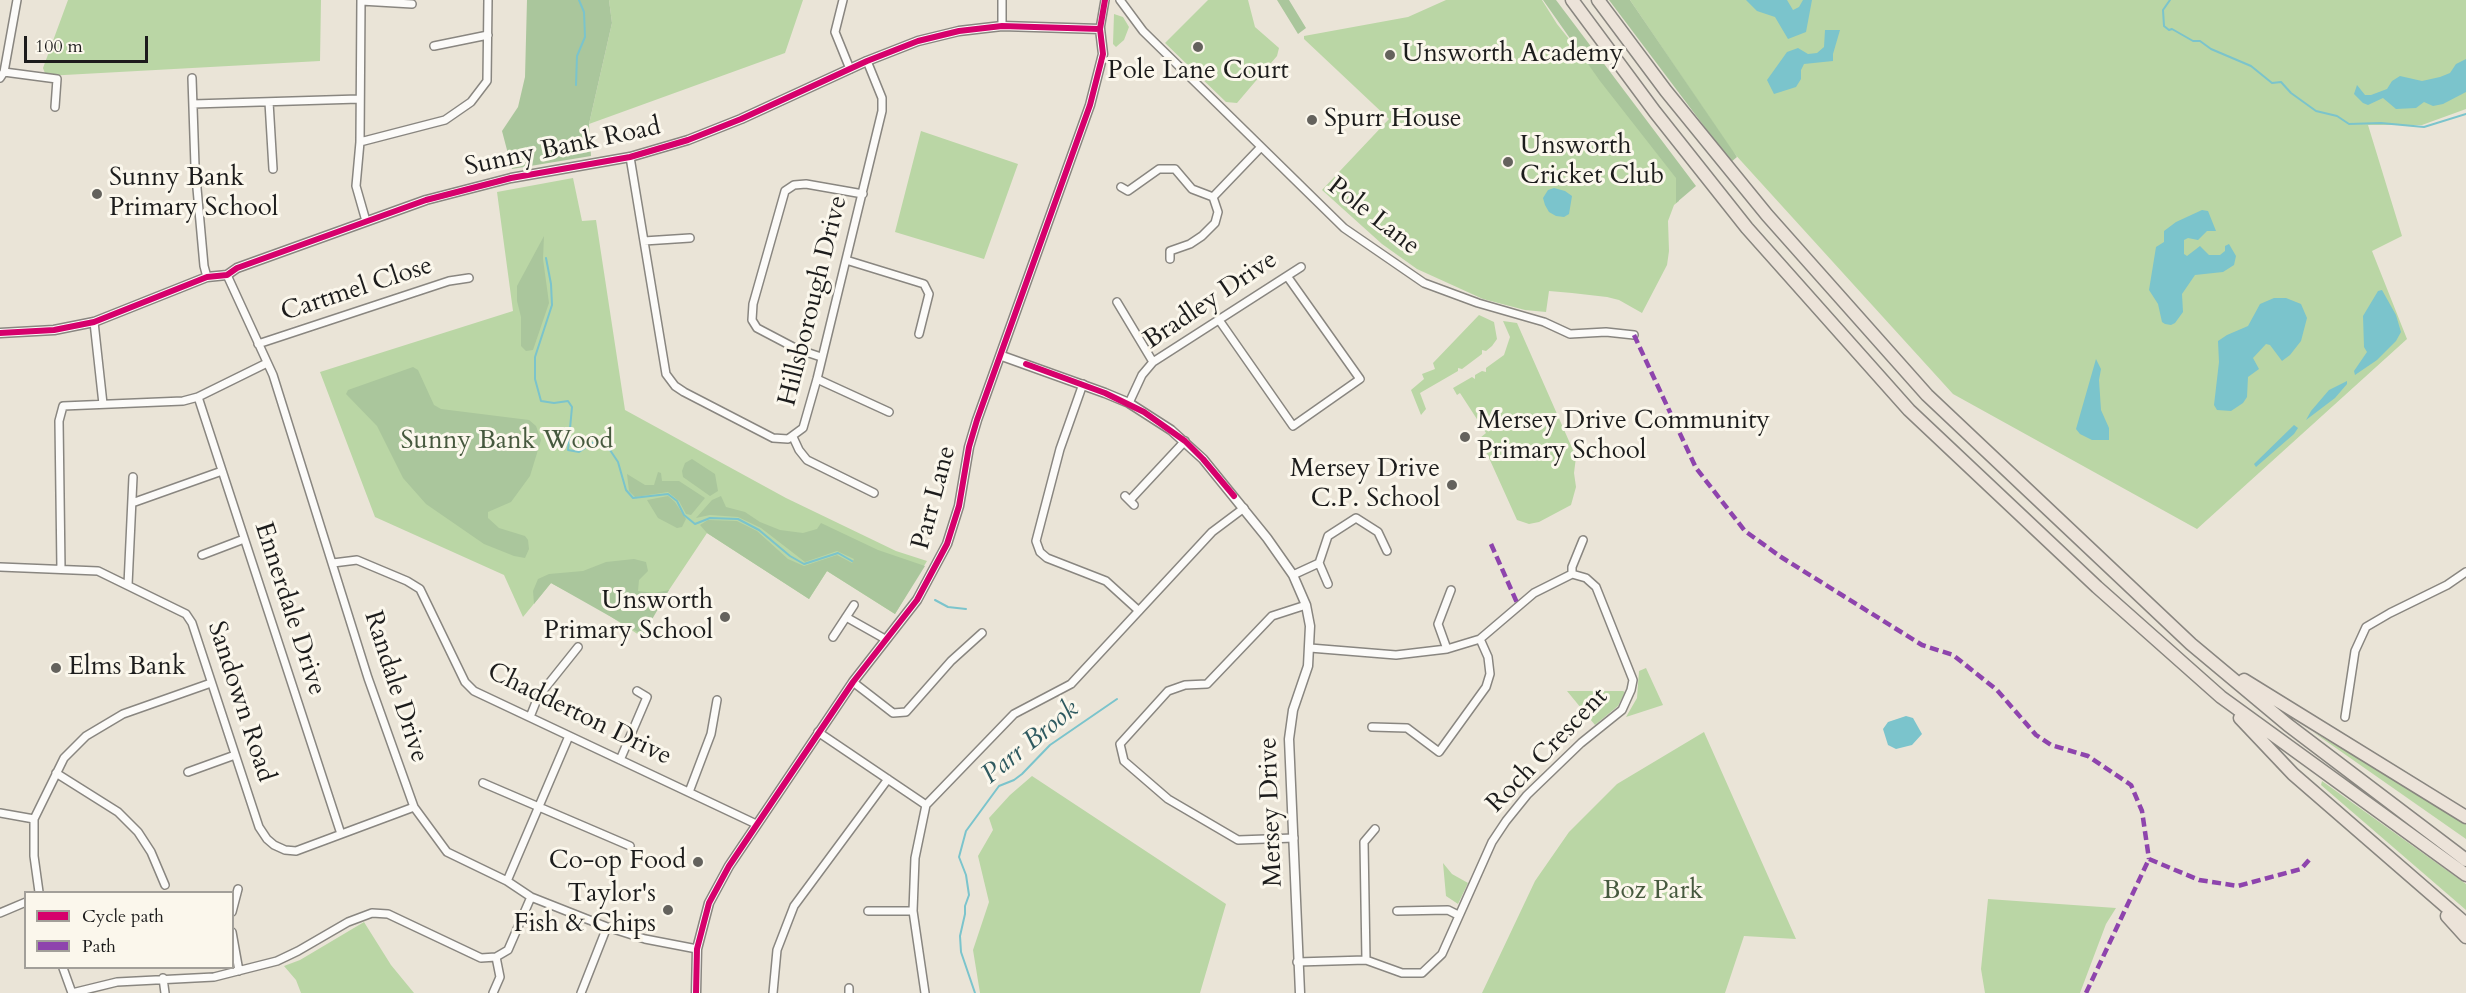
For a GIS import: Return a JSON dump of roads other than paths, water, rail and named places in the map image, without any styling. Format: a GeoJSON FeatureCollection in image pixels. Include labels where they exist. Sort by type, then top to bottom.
{"type":"FeatureCollection","features":[{"type":"Feature","properties":{"kind":"highway"},"geometry":{"type":"LineString","coordinates":[[1572,0],[1655,112],[1747,228],[1910,410],[2097,587],[2221,697],[2293,774],[2466,924]]}},
{"type":"Feature","properties":{"kind":"highway"},"geometry":{"type":"LineString","coordinates":[[1598,0],[1666,91],[1767,215],[1928,395],[2191,644],[2288,725],[2466,860]]}},
{"type":"Feature","properties":{"kind":"highway"},"geometry":{"type":"LineString","coordinates":[[2191,644],[2233,673],[2466,817]]}},
{"type":"Feature","properties":{"kind":"highway"},"geometry":{"type":"LineString","coordinates":[[2221,697],[2466,875]]}},
{"type":"Feature","properties":{"kind":"highway"},"geometry":{"type":"LineString","coordinates":[[2429,795],[2466,812]]}},
{"type":"Feature","properties":{"kind":"highway"},"geometry":{"type":"LineString","coordinates":[[2404,871],[2466,937]]}},
{"type":"Feature","properties":{"kind":"street"},"geometry":{"type":"LineString","coordinates":[[17,0],[2,75],[57,79],[55,107]]}},
{"type":"Feature","properties":{"kind":"street"},"geometry":{"type":"LineString","coordinates":[[366,221],[356,186],[360,142],[361,0],[412,4]]}},
{"type":"Feature","properties":{"kind":"street"},"geometry":{"type":"LineString","coordinates":[[360,142],[445,120],[471,102],[487,81],[488,0]]}},
{"type":"Feature","properties":{"kind":"street"},"geometry":{"type":"LineString","coordinates":[[843,0],[835,26],[850,69]]}},
{"type":"Feature","properties":{"kind":"street"},"geometry":{"type":"LineString","coordinates":[[1002,0],[1002,26]]}},
{"type":"Feature","properties":{"kind":"street","name":"Parr Lane"},"geometry":{"type":"LineString","coordinates":[[696,993],[697,949],[709,903],[729,866],[853,682],[927,584],[947,544],[959,506],[969,447],[1090,105],[1103,54],[1100,29],[1105,0]]}},
{"type":"Feature","properties":{"kind":"street","name":"Pole Lane"},"geometry":{"type":"LineString","coordinates":[[1120,0],[1143,31],[1344,228],[1424,283],[1478,303],[1545,322],[1570,334],[1606,332],[1634,335]]}},
{"type":"Feature","properties":{"kind":"street","name":"Sunny Bank Road"},"geometry":{"type":"LineString","coordinates":[[0,333],[54,330],[94,322],[207,277],[226,275],[237,268],[456,191],[511,178],[630,157],[715,130],[867,61],[918,41],[959,31],[1002,26],[1100,29]]}},
{"type":"Feature","properties":{"kind":"street"},"geometry":{"type":"LineString","coordinates":[[434,46],[488,35]]}},
{"type":"Feature","properties":{"kind":"street","name":"Hillsborough Drive"},"geometry":{"type":"LineString","coordinates":[[630,157],[664,369],[670,380],[684,392],[773,438],[783,440],[793,437],[803,428],[817,379],[882,111],[882,98],[867,61]]}},
{"type":"Feature","properties":{"kind":"street"},"geometry":{"type":"LineString","coordinates":[[192,78],[195,166],[204,266],[207,277]]}},
{"type":"Feature","properties":{"kind":"street"},"geometry":{"type":"LineString","coordinates":[[193,104],[359,99]]}},
{"type":"Feature","properties":{"kind":"street"},"geometry":{"type":"LineString","coordinates":[[268,102],[273,169]]}},
{"type":"Feature","properties":{"kind":"street"},"geometry":{"type":"LineString","coordinates":[[1213,197],[1261,147]]}},
{"type":"Feature","properties":{"kind":"street"},"geometry":{"type":"LineString","coordinates":[[1121,187],[1128,191],[1159,169],[1175,170],[1192,189],[1213,197]]}},
{"type":"Feature","properties":{"kind":"street"},"geometry":{"type":"LineString","coordinates":[[821,357],[797,349],[757,328],[752,320],[753,304],[785,191],[794,185],[806,184],[863,194]]}},
{"type":"Feature","properties":{"kind":"street"},"geometry":{"type":"LineString","coordinates":[[1170,259],[1170,251],[1190,244],[1215,223],[1218,212],[1213,197]]}},
{"type":"Feature","properties":{"kind":"street"},"geometry":{"type":"LineString","coordinates":[[644,241],[690,238]]}},
{"type":"Feature","properties":{"kind":"street"},"geometry":{"type":"LineString","coordinates":[[846,260],[924,284],[929,294],[919,334]]}},
{"type":"Feature","properties":{"kind":"street","name":"Bradley Drive"},"geometry":{"type":"LineString","coordinates":[[1129,403],[1142,375],[1153,362],[1301,267]]}},
{"type":"Feature","properties":{"kind":"street","name":"Randale Drive"},"geometry":{"type":"LineString","coordinates":[[226,275],[267,363],[368,678],[414,807],[447,852],[507,881],[531,897],[607,927],[645,939],[697,949]]}},
{"type":"Feature","properties":{"kind":"street"},"geometry":{"type":"LineString","coordinates":[[1219,320],[1293,426],[1360,379],[1287,276]]}},
{"type":"Feature","properties":{"kind":"street","name":"Cartmel Close"},"geometry":{"type":"LineString","coordinates":[[258,344],[449,281],[469,278]]}},
{"type":"Feature","properties":{"kind":"street"},"geometry":{"type":"LineString","coordinates":[[1117,302],[1117,312],[1153,362]]}},
{"type":"Feature","properties":{"kind":"street"},"geometry":{"type":"LineString","coordinates":[[94,322],[103,404]]}},
{"type":"Feature","properties":{"kind":"street","name":"Mersey Drive"},"geometry":{"type":"LineString","coordinates":[[1002,356],[1083,384],[1129,403],[1185,441],[1244,508],[1293,575],[1306,605],[1310,626],[1308,666],[1293,710],[1288,739],[1300,993]]}},
{"type":"Feature","properties":{"kind":"street"},"geometry":{"type":"LineString","coordinates":[[61,569],[59,414],[66,405],[183,401],[198,397],[267,363]]}},
{"type":"Feature","properties":{"kind":"street"},"geometry":{"type":"LineString","coordinates":[[817,379],[889,412]]}},
{"type":"Feature","properties":{"kind":"street"},"geometry":{"type":"LineString","coordinates":[[1083,384],[1060,449],[1036,541],[1040,552],[1047,558],[1106,581],[1139,611]]}},
{"type":"Feature","properties":{"kind":"street","name":"Ennerdale Drive"},"geometry":{"type":"LineString","coordinates":[[198,397],[341,834]]}},
{"type":"Feature","properties":{"kind":"street"},"geometry":{"type":"LineString","coordinates":[[793,437],[807,460],[874,493]]}},
{"type":"Feature","properties":{"kind":"street"},"geometry":{"type":"LineString","coordinates":[[1130,500],[1185,441]]}},
{"type":"Feature","properties":{"kind":"street"},"geometry":{"type":"LineString","coordinates":[[132,504],[222,471]]}},
{"type":"Feature","properties":{"kind":"street"},"geometry":{"type":"LineString","coordinates":[[128,585],[133,477]]}},
{"type":"Feature","properties":{"kind":"street"},"geometry":{"type":"LineString","coordinates":[[925,993],[913,911],[915,858],[926,805],[1014,714],[1071,684],[1212,532],[1244,508]]}},
{"type":"Feature","properties":{"kind":"street"},"geometry":{"type":"LineString","coordinates":[[1328,584],[1319,563],[1328,536],[1356,518],[1378,532],[1387,551]]}},
{"type":"Feature","properties":{"kind":"street"},"geometry":{"type":"LineString","coordinates":[[202,555],[244,539]]}},
{"type":"Feature","properties":{"kind":"street"},"geometry":{"type":"LineString","coordinates":[[1310,648],[1396,655],[1447,649],[1480,639],[1534,593],[1572,574],[1572,567],[1583,540]]}},
{"type":"Feature","properties":{"kind":"street","name":"Chadderton Drive"},"geometry":{"type":"LineString","coordinates":[[333,563],[357,560],[407,581],[420,589],[471,688],[756,824]]}},
{"type":"Feature","properties":{"kind":"street"},"geometry":{"type":"LineString","coordinates":[[1293,575],[1319,563]]}},
{"type":"Feature","properties":{"kind":"street","name":"Sandown Road"},"geometry":{"type":"LineString","coordinates":[[0,567],[91,570],[180,610],[190,618],[259,827],[274,845],[285,850],[296,851],[414,807]]}},
{"type":"Feature","properties":{"kind":"street"},"geometry":{"type":"LineString","coordinates":[[2345,717],[2355,651],[2366,627],[2447,585],[2466,572]]}},
{"type":"Feature","properties":{"kind":"street","name":"Roch Crescent"},"geometry":{"type":"LineString","coordinates":[[1297,962],[1366,960],[1402,974],[1422,973],[1442,954],[1492,842],[1506,821],[1527,795],[1581,743],[1622,710],[1633,680],[1596,587],[1586,578],[1572,574]]}},
{"type":"Feature","properties":{"kind":"street"},"geometry":{"type":"LineString","coordinates":[[1447,649],[1438,624],[1450,590]]}},
{"type":"Feature","properties":{"kind":"street"},"geometry":{"type":"LineString","coordinates":[[833,637],[854,604]]}},
{"type":"Feature","properties":{"kind":"street"},"geometry":{"type":"LineString","coordinates":[[1294,838],[1238,840],[1168,799],[1124,761],[1120,744],[1168,692],[1185,685],[1207,684],[1272,616],[1306,605]]}},
{"type":"Feature","properties":{"kind":"street"},"geometry":{"type":"LineString","coordinates":[[846,617],[885,639]]}},
{"type":"Feature","properties":{"kind":"street"},"geometry":{"type":"LineString","coordinates":[[853,682],[893,713],[906,712],[951,661],[982,633]]}},
{"type":"Feature","properties":{"kind":"street"},"geometry":{"type":"LineString","coordinates":[[1372,727],[1407,728],[1439,752],[1486,687],[1490,674],[1488,657],[1480,639]]}},
{"type":"Feature","properties":{"kind":"street"},"geometry":{"type":"LineString","coordinates":[[530,717],[538,697],[578,647]]}},
{"type":"Feature","properties":{"kind":"street"},"geometry":{"type":"LineString","coordinates":[[39,891],[34,856],[34,819],[64,758],[86,736],[123,714],[211,683]]}},
{"type":"Feature","properties":{"kind":"street"},"geometry":{"type":"LineString","coordinates":[[621,760],[647,697],[637,691]]}},
{"type":"Feature","properties":{"kind":"street"},"geometry":{"type":"LineString","coordinates":[[689,792],[711,734],[717,700]]}},
{"type":"Feature","properties":{"kind":"street"},"geometry":{"type":"LineString","coordinates":[[818,732],[926,805]]}},
{"type":"Feature","properties":{"kind":"street"},"geometry":{"type":"LineString","coordinates":[[507,881],[569,736]]}},
{"type":"Feature","properties":{"kind":"street"},"geometry":{"type":"LineString","coordinates":[[188,772],[235,755]]}},
{"type":"Feature","properties":{"kind":"street"},"geometry":{"type":"LineString","coordinates":[[56,773],[118,812],[138,832],[151,852],[165,885]]}},
{"type":"Feature","properties":{"kind":"street"},"geometry":{"type":"LineString","coordinates":[[773,993],[777,950],[794,906],[888,779]]}},
{"type":"Feature","properties":{"kind":"street"},"geometry":{"type":"LineString","coordinates":[[483,783],[630,846]]}},
{"type":"Feature","properties":{"kind":"street"},"geometry":{"type":"LineString","coordinates":[[0,813],[34,819]]}},
{"type":"Feature","properties":{"kind":"street"},"geometry":{"type":"LineString","coordinates":[[1366,960],[1364,842],[1376,829]]}},
{"type":"Feature","properties":{"kind":"street"},"geometry":{"type":"LineString","coordinates":[[234,903],[237,889]]}},
{"type":"Feature","properties":{"kind":"street"},"geometry":{"type":"LineString","coordinates":[[63,969],[72,993],[117,982],[214,977],[277,961],[348,922],[372,913],[388,914],[482,958],[496,957],[508,950],[531,897]]}},
{"type":"Feature","properties":{"kind":"street"},"geometry":{"type":"LineString","coordinates":[[0,913],[24,903]]}},
{"type":"Feature","properties":{"kind":"street"},"geometry":{"type":"LineString","coordinates":[[1397,911],[1448,910],[1458,915]]}},
{"type":"Feature","properties":{"kind":"street"},"geometry":{"type":"LineString","coordinates":[[868,911],[913,911]]}},
{"type":"Feature","properties":{"kind":"street"},"geometry":{"type":"LineString","coordinates":[[581,993],[607,927]]}},
{"type":"Feature","properties":{"kind":"street"},"geometry":{"type":"LineString","coordinates":[[234,944],[239,971]]}},
{"type":"Feature","properties":{"kind":"street"},"geometry":{"type":"LineString","coordinates":[[493,993],[500,977],[496,957]]}},
{"type":"Feature","properties":{"kind":"street"},"geometry":{"type":"LineString","coordinates":[[163,978],[165,993]]}},
{"type":"Feature","properties":{"kind":"water"},"geometry":{"type":"Polygon","coordinates":[[[1746,0],[1787,0],[1793,10],[1799,7],[1803,0],[1812,0],[1806,32],[1788,39],[1775,17],[1757,11],[1746,0]]]}},
{"type":"Feature","properties":{"kind":"water"},"geometry":{"type":"Polygon","coordinates":[[[1825,30],[1840,30],[1833,61],[1804,64],[1801,79],[1796,87],[1774,94],[1767,80],[1787,52],[1798,48],[1808,54],[1817,53],[1824,47],[1825,30]]]}},
{"type":"Feature","properties":{"kind":"water"},"geometry":{"type":"Polygon","coordinates":[[[2466,59],[2466,92],[2443,104],[2433,106],[2424,102],[2416,108],[2396,109],[2383,98],[2368,105],[2354,94],[2357,85],[2365,95],[2387,89],[2392,81],[2400,76],[2422,81],[2440,77],[2450,73],[2456,64],[2466,59]]]}},
{"type":"Feature","properties":{"kind":"water"},"geometry":{"type":"Polygon","coordinates":[[[1554,188],[1572,196],[1569,214],[1564,217],[1549,212],[1545,205],[1543,198],[1548,190],[1554,188]]]}},
{"type":"Feature","properties":{"kind":"water"},"geometry":{"type":"Polygon","coordinates":[[[2202,210],[2208,211],[2216,231],[2207,231],[2198,240],[2188,238],[2184,240],[2184,254],[2187,256],[2200,246],[2209,255],[2220,255],[2225,251],[2225,246],[2229,244],[2236,256],[2234,265],[2223,272],[2195,275],[2182,294],[2183,312],[2175,323],[2165,324],[2162,322],[2158,304],[2149,290],[2156,247],[2164,242],[2164,231],[2176,222],[2202,210]]]}},
{"type":"Feature","properties":{"kind":"water"},"geometry":{"type":"Polygon","coordinates":[[[2382,290],[2396,315],[2401,332],[2396,341],[2377,360],[2355,375],[2354,371],[2367,352],[2364,347],[2363,316],[2378,291],[2382,290]]]}},
{"type":"Feature","properties":{"kind":"water"},"geometry":{"type":"Polygon","coordinates":[[[2274,298],[2286,298],[2301,304],[2307,318],[2301,341],[2282,361],[2270,345],[2266,344],[2253,358],[2259,369],[2248,377],[2247,397],[2243,403],[2231,411],[2217,410],[2214,405],[2219,362],[2218,341],[2248,326],[2260,304],[2274,298]]]}},
{"type":"Feature","properties":{"kind":"water"},"geometry":{"type":"Polygon","coordinates":[[[2096,359],[2101,369],[2099,380],[2101,410],[2109,428],[2109,440],[2092,440],[2080,434],[2076,429],[2096,359]]]}},
{"type":"Feature","properties":{"kind":"water"},"geometry":{"type":"Polygon","coordinates":[[[2347,381],[2335,398],[2306,420],[2329,390],[2347,381]]]}},
{"type":"Feature","properties":{"kind":"water"},"geometry":{"type":"Polygon","coordinates":[[[2294,425],[2298,428],[2294,434],[2256,467],[2254,464],[2294,425]]]}},
{"type":"Feature","properties":{"kind":"water"},"geometry":{"type":"Polygon","coordinates":[[[1906,716],[1913,718],[1922,734],[1912,745],[1896,749],[1888,745],[1883,729],[1888,722],[1906,716]]]}},
{"type":"Feature","properties":{"kind":"waterway","name":"Parr Brook"},"geometry":{"type":"LineString","coordinates":[[576,85],[577,56],[585,37],[584,12],[579,0]]}},
{"type":"Feature","properties":{"kind":"waterway"},"geometry":{"type":"LineString","coordinates":[[2170,0],[2163,10],[2164,26],[2169,30],[2172,29],[2193,41],[2200,41],[2211,49],[2251,66],[2272,83],[2281,82],[2291,93],[2316,111],[2337,116],[2349,124],[2381,123],[2424,127],[2466,114]]}},
{"type":"Feature","properties":{"kind":"waterway","name":"Parr Brook"},"geometry":{"type":"LineString","coordinates":[[546,258],[552,305],[535,357],[535,379],[541,401],[554,403],[568,401],[572,407],[568,450],[579,452],[594,442],[610,450],[618,462],[626,490],[633,498],[668,494],[677,501],[684,515],[695,524],[710,518],[738,519],[759,530],[790,556],[804,564],[838,553],[852,561]]}},
{"type":"Feature","properties":{"kind":"waterway","name":"Parr Brook"},"geometry":{"type":"LineString","coordinates":[[935,600],[948,607],[966,609]]}},
{"type":"Feature","properties":{"kind":"waterway","name":"Parr Brook"},"geometry":{"type":"LineString","coordinates":[[975,993],[961,952],[960,936],[969,895],[966,875],[959,857],[966,831],[999,786],[1014,780],[1050,745],[1117,699]]}},
{"type":"Feature","properties":{"kind":"place","name":"Pole Lane Court"},"geometry":{"type":"Point","coordinates":[1198,47]}},
{"type":"Feature","properties":{"kind":"place","name":"Unsworth Academy"},"geometry":{"type":"Point","coordinates":[1390,55]}},
{"type":"Feature","properties":{"kind":"place","name":"Spurr House"},"geometry":{"type":"Point","coordinates":[1312,120]}},
{"type":"Feature","properties":{"kind":"place","name":"Unsworth Cricket Club"},"geometry":{"type":"Point","coordinates":[1508,162]}},
{"type":"Feature","properties":{"kind":"place","name":"Sunny Bank Primary School"},"geometry":{"type":"Point","coordinates":[97,194]}},
{"type":"Feature","properties":{"kind":"place","name":"Mersey Drive Community Primary School"},"geometry":{"type":"Point","coordinates":[1465,437]}},
{"type":"Feature","properties":{"kind":"place","name":"Mersey Drive C.P. School"},"geometry":{"type":"Point","coordinates":[1452,485]}},
{"type":"Feature","properties":{"kind":"place","name":"Unsworth Primary School"},"geometry":{"type":"Point","coordinates":[725,617]}},
{"type":"Feature","properties":{"kind":"place","name":"Elms Bank"},"geometry":{"type":"Point","coordinates":[56,668]}},
{"type":"Feature","properties":{"kind":"place","name":"Co-op Food"},"geometry":{"type":"Point","coordinates":[698,862]}},
{"type":"Feature","properties":{"kind":"place","name":"Taylor's Fish & Chips"},"geometry":{"type":"Point","coordinates":[668,910]}},
{"type":"Feature","properties":{"kind":"park label","name":"Sunny Bank Wood"},"geometry":{"type":"Point","coordinates":[507,442]}},
{"type":"Feature","properties":{"kind":"park label","name":"Boz Park"},"geometry":{"type":"Point","coordinates":[1653,892]}}]}
